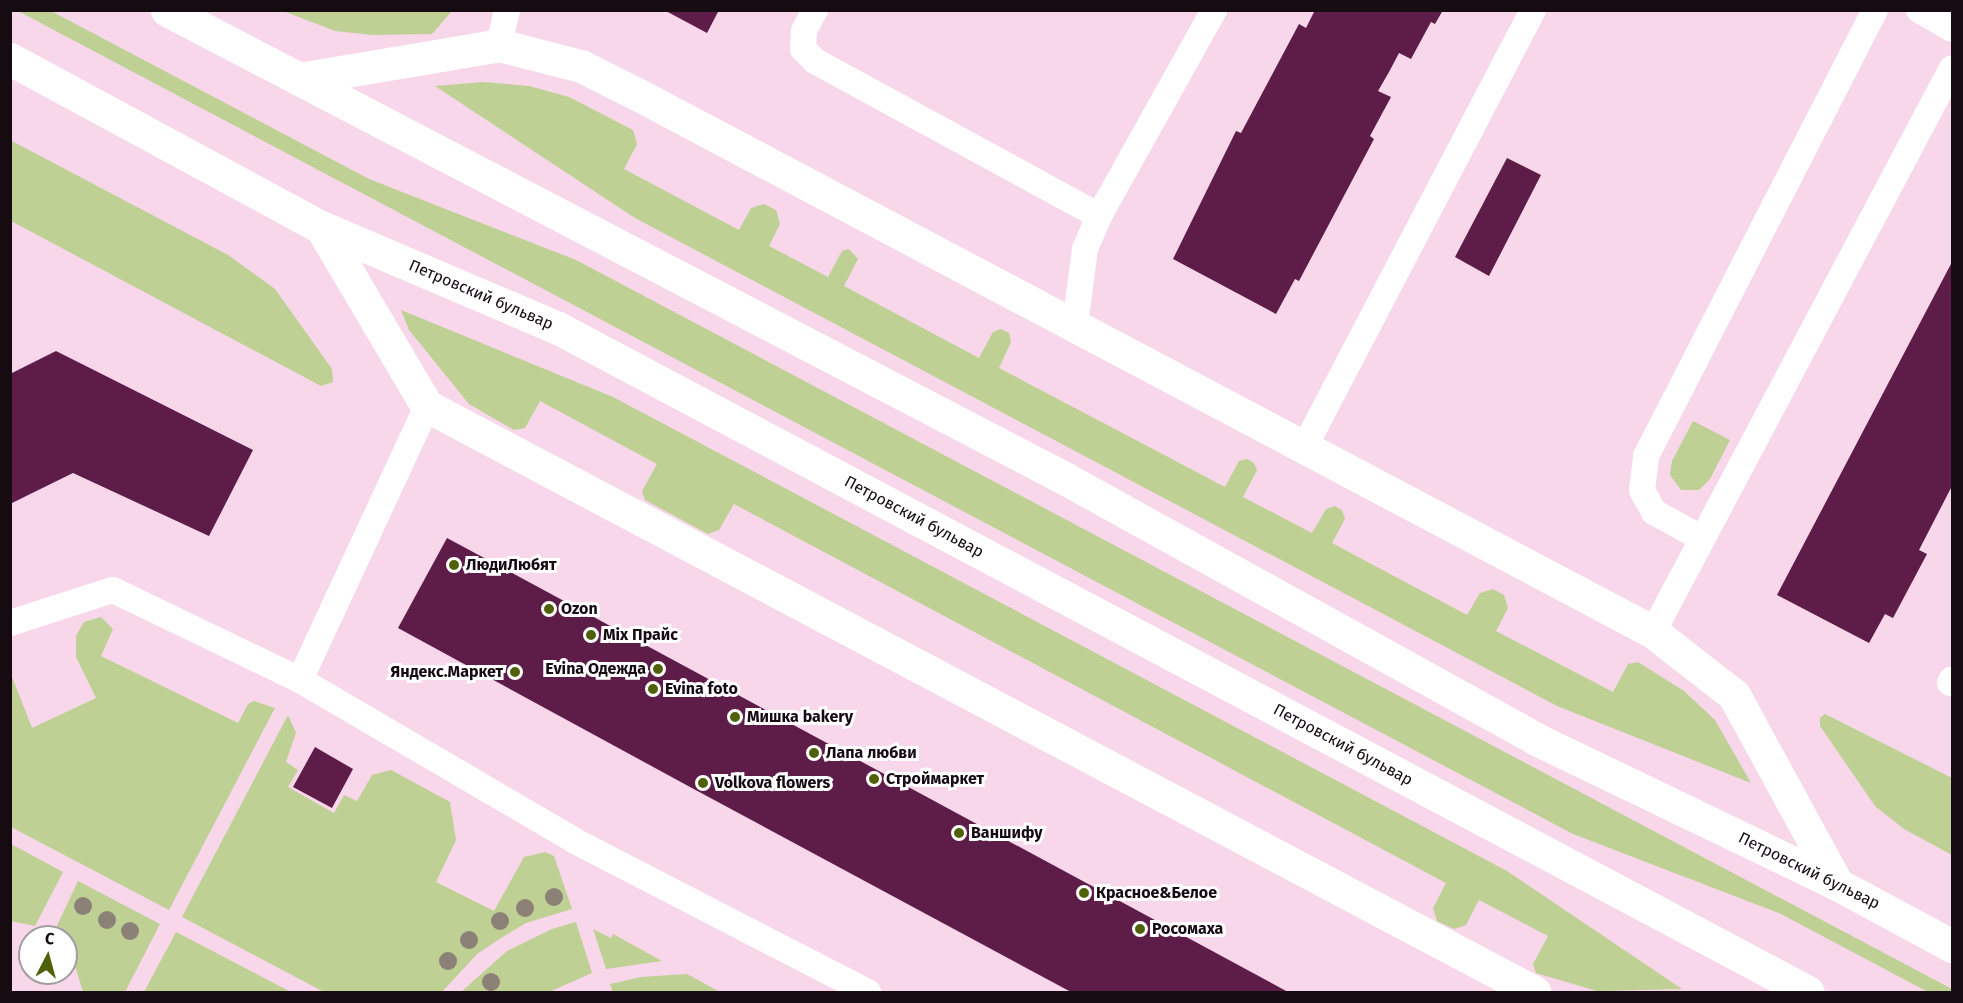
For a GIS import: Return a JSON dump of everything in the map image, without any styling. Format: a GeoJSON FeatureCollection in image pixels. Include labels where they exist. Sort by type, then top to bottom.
{"type":"FeatureCollection","features":[{"type":"Feature","properties":{"kind":"street","name":"Петровский бульвар"},"geometry":{"type":"LineString","coordinates":[[167,10],[1066,479],[1540,741],[1837,884],[1953,945]]}},
{"type":"Feature","properties":{"kind":"street"},"geometry":{"type":"LineString","coordinates":[[298,79],[499,45],[581,66],[1653,632],[1734,695],[1837,884]]}},
{"type":"Feature","properties":{"kind":"street","name":"Петровский бульвар"},"geometry":{"type":"LineString","coordinates":[[10,60],[321,227],[558,328],[1808,993]]}},
{"type":"Feature","properties":{"kind":"street"},"geometry":{"type":"LineString","coordinates":[[321,227],[427,406],[1534,993]]}},
{"type":"Feature","properties":{"kind":"lane"},"geometry":{"type":"LineString","coordinates":[[499,45],[507,10]]}},
{"type":"Feature","properties":{"kind":"lane"},"geometry":{"type":"LineString","coordinates":[[815,10],[804,31],[803,49],[815,61],[1099,216]]}},
{"type":"Feature","properties":{"kind":"lane"},"geometry":{"type":"LineString","coordinates":[[1075,325],[1085,249],[1099,216],[1214,10]]}},
{"type":"Feature","properties":{"kind":"lane"},"geometry":{"type":"LineString","coordinates":[[1305,448],[1533,10]]}},
{"type":"Feature","properties":{"kind":"lane"},"geometry":{"type":"LineString","coordinates":[[1701,538],[1654,512],[1642,490],[1646,456],[1875,10]]}},
{"type":"Feature","properties":{"kind":"lane"},"geometry":{"type":"LineString","coordinates":[[1919,10],[1953,29]]}},
{"type":"Feature","properties":{"kind":"lane"},"geometry":{"type":"LineString","coordinates":[[1653,632],[1953,68]]}},
{"type":"Feature","properties":{"kind":"lane"},"geometry":{"type":"LineString","coordinates":[[300,680],[427,406]]}},
{"type":"Feature","properties":{"kind":"lane"},"geometry":{"type":"LineString","coordinates":[[10,623],[113,590],[300,680],[576,841],[868,993]]}},
{"type":"Feature","properties":{"kind":"green space"},"geometry":{"type":"Polygon","coordinates":[[[452,10],[432,34],[373,35],[335,31],[283,11],[452,10]]]}},
{"type":"Feature","properties":{"kind":"green space"},"geometry":{"type":"Polygon","coordinates":[[[18,11],[51,11],[369,179],[576,260],[1952,989],[1952,992],[1928,992],[1781,914],[1573,834],[18,11]]]}},
{"type":"Feature","properties":{"kind":"green space"},"geometry":{"type":"Polygon","coordinates":[[[483,82],[529,86],[569,97],[633,130],[637,144],[624,169],[739,230],[751,208],[764,204],[776,210],[780,224],[769,246],[828,277],[842,251],[849,249],[858,259],[844,286],[979,358],[993,332],[1001,329],[1009,333],[1011,342],[999,368],[1225,487],[1239,461],[1247,459],[1254,463],[1257,470],[1243,497],[1312,533],[1326,509],[1335,506],[1342,510],[1345,519],[1332,543],[1467,615],[1480,593],[1493,589],[1504,595],[1508,608],[1496,631],[1613,692],[1628,664],[1638,662],[1684,691],[1715,720],[1751,783],[1557,706],[635,218],[435,86],[483,82]]]}},
{"type":"Feature","properties":{"kind":"green space"},"geometry":{"type":"Polygon","coordinates":[[[10,140],[228,255],[275,289],[332,369],[333,382],[321,386],[11,221],[10,140]]]}},
{"type":"Feature","properties":{"kind":"green space"},"geometry":{"type":"Polygon","coordinates":[[[401,310],[613,397],[1507,871],[1682,989],[1597,991],[1536,973],[1533,964],[1548,936],[1479,900],[1466,925],[1454,929],[1437,921],[1433,908],[1446,883],[734,504],[719,530],[708,534],[645,500],[642,491],[657,464],[540,401],[525,428],[514,430],[469,404],[409,330],[401,310]]]}},
{"type":"Feature","properties":{"kind":"green space"},"geometry":{"type":"Polygon","coordinates":[[[1693,421],[1730,440],[1710,479],[1699,490],[1681,490],[1670,475],[1672,461],[1693,421]]]}},
{"type":"Feature","properties":{"kind":"green space"},"geometry":{"type":"Polygon","coordinates":[[[101,617],[113,629],[101,656],[238,723],[248,704],[254,701],[275,708],[169,910],[11,827],[11,674],[32,728],[96,698],[76,657],[76,636],[84,622],[101,617]]]}},
{"type":"Feature","properties":{"kind":"green space"},"geometry":{"type":"Polygon","coordinates":[[[1825,714],[1952,778],[1952,855],[1904,829],[1875,806],[1820,726],[1820,718],[1825,714]]]}},
{"type":"Feature","properties":{"kind":"green space"},"geometry":{"type":"Polygon","coordinates":[[[288,715],[296,733],[286,762],[298,770],[288,787],[334,813],[344,795],[357,801],[372,775],[391,770],[450,802],[456,840],[436,882],[494,911],[524,857],[545,852],[554,856],[572,909],[526,923],[501,938],[477,954],[442,992],[324,992],[182,917],[288,715]]]}},
{"type":"Feature","properties":{"kind":"green space"},"geometry":{"type":"Polygon","coordinates":[[[11,844],[63,872],[36,925],[11,921],[11,844]]]}},
{"type":"Feature","properties":{"kind":"green space"},"geometry":{"type":"Polygon","coordinates":[[[78,881],[160,924],[125,992],[83,992],[78,976],[78,925],[57,925],[78,881]]]}},
{"type":"Feature","properties":{"kind":"green space"},"geometry":{"type":"Polygon","coordinates":[[[576,922],[592,973],[549,992],[461,992],[507,951],[552,929],[576,922]]]}},
{"type":"Feature","properties":{"kind":"green space"},"geometry":{"type":"Polygon","coordinates":[[[593,929],[611,938],[613,934],[662,961],[606,969],[593,929]]]}},
{"type":"Feature","properties":{"kind":"green space"},"geometry":{"type":"Polygon","coordinates":[[[176,932],[291,992],[144,992],[176,932]]]}},
{"type":"Feature","properties":{"kind":"green space"},"geometry":{"type":"Polygon","coordinates":[[[687,974],[720,992],[613,992],[610,984],[641,977],[687,974]]]}},
{"type":"Feature","properties":{"kind":"building"},"geometry":{"type":"Polygon","coordinates":[[[664,10],[719,10],[707,33],[664,10]]]}},
{"type":"Feature","properties":{"kind":"building"},"geometry":{"type":"Polygon","coordinates":[[[1315,10],[1443,10],[1435,24],[1431,22],[1411,59],[1399,53],[1378,91],[1391,97],[1370,136],[1374,139],[1299,281],[1295,279],[1276,314],[1173,259],[1236,131],[1241,133],[1299,24],[1306,28],[1315,10]]]}},
{"type":"Feature","properties":{"kind":"building"},"geometry":{"type":"Polygon","coordinates":[[[1507,158],[1541,175],[1489,276],[1455,257],[1507,158]]]}},
{"type":"Feature","properties":{"kind":"building"},"geometry":{"type":"Polygon","coordinates":[[[1952,262],[1952,486],[1919,550],[1927,554],[1893,618],[1885,614],[1869,643],[1777,595],[1952,262]]]}},
{"type":"Feature","properties":{"kind":"building"},"geometry":{"type":"Polygon","coordinates":[[[56,351],[253,450],[209,536],[73,473],[10,504],[10,374],[56,351]]]}},
{"type":"Feature","properties":{"kind":"building"},"geometry":{"type":"Polygon","coordinates":[[[447,538],[1288,992],[1071,992],[690,787],[398,628],[447,538]]]}},
{"type":"Feature","properties":{"kind":"building"},"geometry":{"type":"Polygon","coordinates":[[[315,747],[353,769],[332,808],[293,787],[315,747]]]}},
{"type":"Feature","properties":{"kind":"place","name":"ЛюдиЛюбят"},"geometry":{"type":"Point","coordinates":[454,565]}},
{"type":"Feature","properties":{"kind":"place","name":"Ozon"},"geometry":{"type":"Point","coordinates":[549,609]}},
{"type":"Feature","properties":{"kind":"place","name":"Mix Прайс"},"geometry":{"type":"Point","coordinates":[591,635]}},
{"type":"Feature","properties":{"kind":"place","name":"Evina Одежда"},"geometry":{"type":"Point","coordinates":[658,669]}},
{"type":"Feature","properties":{"kind":"place","name":"Яндекс.Маркет"},"geometry":{"type":"Point","coordinates":[515,672]}},
{"type":"Feature","properties":{"kind":"place","name":"Evina foto"},"geometry":{"type":"Point","coordinates":[653,689]}},
{"type":"Feature","properties":{"kind":"place","name":"Мишка bakery"},"geometry":{"type":"Point","coordinates":[735,717]}},
{"type":"Feature","properties":{"kind":"place","name":"Лапа любви"},"geometry":{"type":"Point","coordinates":[814,753]}},
{"type":"Feature","properties":{"kind":"place","name":"Строймаркет"},"geometry":{"type":"Point","coordinates":[874,779]}},
{"type":"Feature","properties":{"kind":"place","name":"Volkova flowers"},"geometry":{"type":"Point","coordinates":[703,783]}},
{"type":"Feature","properties":{"kind":"place","name":"Ваншифу"},"geometry":{"type":"Point","coordinates":[959,833]}},
{"type":"Feature","properties":{"kind":"place","name":"Красное&Белое"},"geometry":{"type":"Point","coordinates":[1084,893]}},
{"type":"Feature","properties":{"kind":"place","name":"Росомаха"},"geometry":{"type":"Point","coordinates":[1140,929]}}]}
